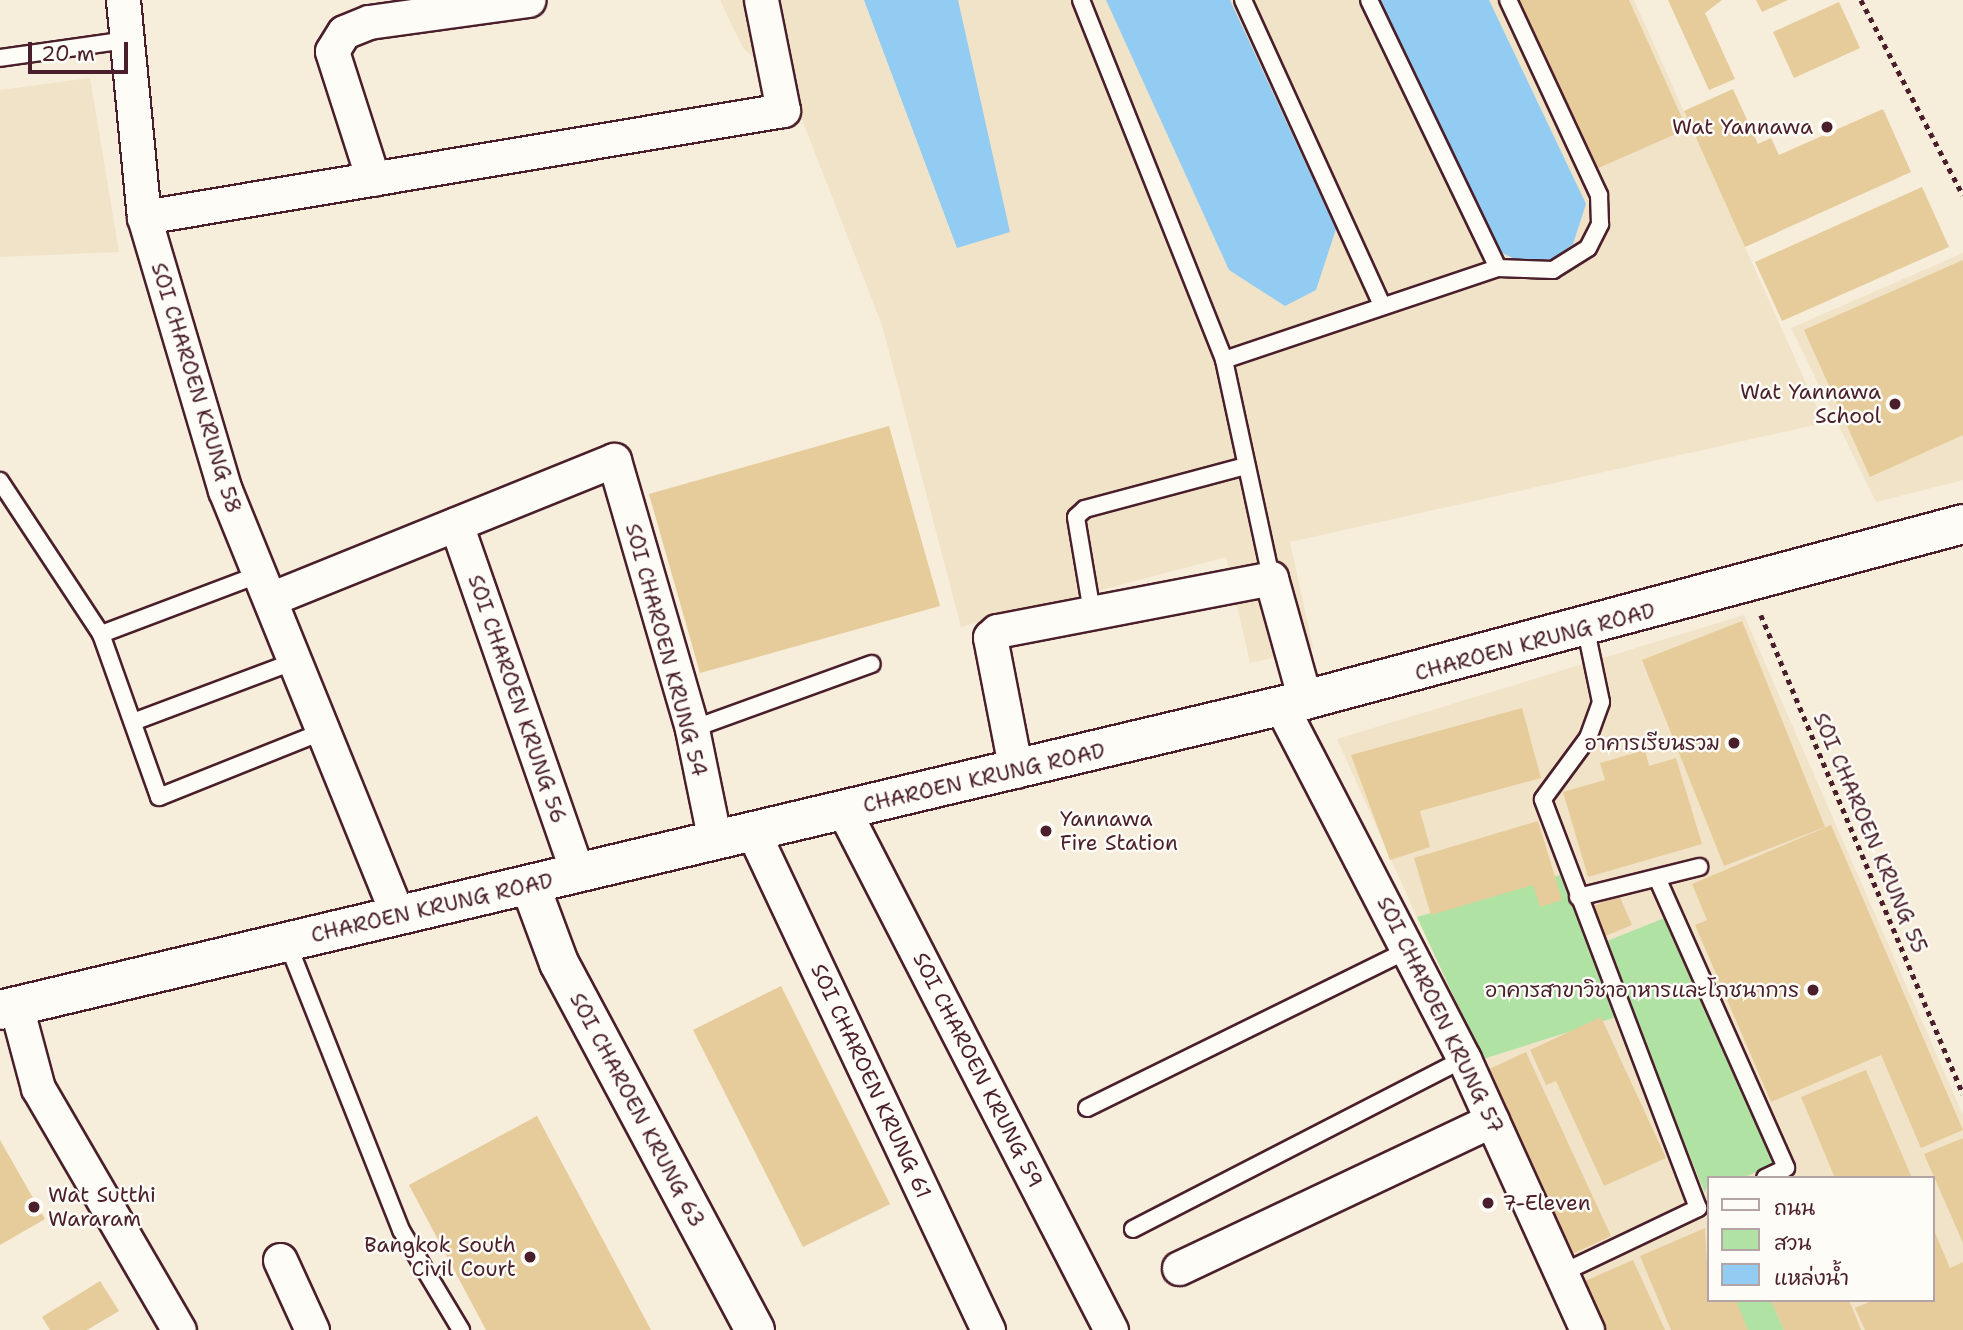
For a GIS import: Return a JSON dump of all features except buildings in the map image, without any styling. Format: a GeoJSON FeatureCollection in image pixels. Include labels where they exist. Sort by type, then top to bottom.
{"type":"FeatureCollection","features":[{"type":"Feature","properties":{"kind":"main road","name":"CHAROEN KRUNG ROAD"},"geometry":{"type":"LineString","coordinates":[[8,1008],[1016,771],[1586,630],[1748,585],[1961,532]]}},
{"type":"Feature","properties":{"kind":"main road","name":"SOI CHAROEN KRUNG 63"},"geometry":{"type":"LineString","coordinates":[[530,885],[559,962],[755,1330]]}},
{"type":"Feature","properties":{"kind":"street","name":"SOI CHAROEN KRUNG 58"},"geometry":{"type":"LineString","coordinates":[[123,0],[144,217],[225,490],[398,915]]}},
{"type":"Feature","properties":{"kind":"street"},"geometry":{"type":"LineString","coordinates":[[373,179],[332,51],[344,32],[369,22],[528,0]]}},
{"type":"Feature","properties":{"kind":"street"},"geometry":{"type":"LineString","coordinates":[[144,217],[783,110],[761,0]]}},
{"type":"Feature","properties":{"kind":"street","name":"SOI CHAROEN KRUNG 54"},"geometry":{"type":"LineString","coordinates":[[456,524],[614,460],[692,729],[715,841]]}},
{"type":"Feature","properties":{"kind":"street"},"geometry":{"type":"LineString","coordinates":[[265,587],[456,524]]}},
{"type":"Feature","properties":{"kind":"street","name":"SOI CHAROEN KRUNG 56"},"geometry":{"type":"LineString","coordinates":[[456,524],[578,874]]}},
{"type":"Feature","properties":{"kind":"street"},"geometry":{"type":"LineString","coordinates":[[1016,771],[990,637],[1092,612],[1271,578]]}},
{"type":"Feature","properties":{"kind":"street","name":"SOI CHAROEN KRUNG 57"},"geometry":{"type":"LineString","coordinates":[[1271,578],[1293,703],[1408,950],[1464,1059],[1587,1330]]}},
{"type":"Feature","properties":{"kind":"street","name":"SOI CHAROEN KRUNG 59"},"geometry":{"type":"LineString","coordinates":[[844,811],[1111,1330]]}},
{"type":"Feature","properties":{"kind":"street","name":"SOI CHAROEN KRUNG 61"},"geometry":{"type":"LineString","coordinates":[[753,832],[988,1330]]}},
{"type":"Feature","properties":{"kind":"street"},"geometry":{"type":"LineString","coordinates":[[8,1008],[38,1087],[179,1330]]}},
{"type":"Feature","properties":{"kind":"street"},"geometry":{"type":"LineString","coordinates":[[1178,1268],[1492,1120]]}},
{"type":"Feature","properties":{"kind":"street"},"geometry":{"type":"LineString","coordinates":[[280,1260],[312,1330]]}},
{"type":"Feature","properties":{"kind":"lane"},"geometry":{"type":"LineString","coordinates":[[1081,0],[1224,360],[1271,578]]}},
{"type":"Feature","properties":{"kind":"lane"},"geometry":{"type":"LineString","coordinates":[[1242,0],[1382,305]]}},
{"type":"Feature","properties":{"kind":"lane"},"geometry":{"type":"LineString","coordinates":[[1369,0],[1498,268]]}},
{"type":"Feature","properties":{"kind":"lane"},"geometry":{"type":"LineString","coordinates":[[1224,360],[1498,268],[1534,272],[1565,266],[1588,248],[1602,214],[1591,175],[1508,0]]}},
{"type":"Feature","properties":{"kind":"lane"},"geometry":{"type":"LineString","coordinates":[[0,58],[127,40]]}},
{"type":"Feature","properties":{"kind":"lane"},"geometry":{"type":"LineString","coordinates":[[1092,612],[1076,517],[1086,509],[1246,466]]}},
{"type":"Feature","properties":{"kind":"lane"},"geometry":{"type":"LineString","coordinates":[[0,481],[101,634],[159,797],[324,731]]}},
{"type":"Feature","properties":{"kind":"lane"},"geometry":{"type":"LineString","coordinates":[[101,634],[265,587]]}},
{"type":"Feature","properties":{"kind":"lane"},"geometry":{"type":"LineString","coordinates":[[1562,1273],[1704,1205],[1578,897],[1543,799],[1588,738],[1601,702],[1586,630]]}},
{"type":"Feature","properties":{"kind":"lane"},"geometry":{"type":"LineString","coordinates":[[133,722],[295,661]]}},
{"type":"Feature","properties":{"kind":"lane"},"geometry":{"type":"LineString","coordinates":[[692,729],[872,664]]}},
{"type":"Feature","properties":{"kind":"lane"},"geometry":{"type":"LineString","coordinates":[[1578,897],[1658,880],[1699,867]]}},
{"type":"Feature","properties":{"kind":"lane"},"geometry":{"type":"LineString","coordinates":[[1658,880],[1786,1168],[1769,1176]]}},
{"type":"Feature","properties":{"kind":"lane"},"geometry":{"type":"LineString","coordinates":[[287,942],[401,1230],[461,1330]]}},
{"type":"Feature","properties":{"kind":"lane"},"geometry":{"type":"LineString","coordinates":[[1087,1108],[1408,950]]}},
{"type":"Feature","properties":{"kind":"lane"},"geometry":{"type":"LineString","coordinates":[[1133,1229],[1464,1059]]}},
{"type":"Feature","properties":{"kind":"path"},"geometry":{"type":"LineString","coordinates":[[1861,0],[1963,195]]}},
{"type":"Feature","properties":{"kind":"path","name":"SOI CHAROEN KRUNG 55"},"geometry":{"type":"LineString","coordinates":[[1748,585],[1963,1094]]}},
{"type":"Feature","properties":{"kind":"shaded area"},"geometry":{"type":"Polygon","coordinates":[[[720,0],[1634,0],[1824,423],[1290,542],[1313,647],[1281,656],[1250,663],[1226,557],[961,627],[882,325],[792,94],[743,48],[720,0]]]}},
{"type":"Feature","properties":{"kind":"shaded area"},"geometry":{"type":"Polygon","coordinates":[[[90,78],[119,252],[0,257],[0,90],[90,78]]]}},
{"type":"Feature","properties":{"kind":"shaded area","name":"Wat Yannawa School"},"geometry":{"type":"Polygon","coordinates":[[[1963,253],[1963,480],[1876,502],[1791,328],[1963,253]]]}},
{"type":"Feature","properties":{"kind":"shaded area"},"geometry":{"type":"Polygon","coordinates":[[[1744,615],[1963,1115],[1963,1330],[1602,1330],[1337,739],[1744,615]]]}},
{"type":"Feature","properties":{"kind":"green space"},"geometry":{"type":"Polygon","coordinates":[[[1560,875],[1616,1017],[1483,1059],[1417,917],[1560,875]]]}},
{"type":"Feature","properties":{"kind":"green space"},"geometry":{"type":"Polygon","coordinates":[[[1667,917],[1778,1163],[1747,1176],[1708,1176],[1705,1193],[1602,943],[1667,917]]]}},
{"type":"Feature","properties":{"kind":"green space"},"geometry":{"type":"Polygon","coordinates":[[[1735,1302],[1772,1302],[1784,1330],[1746,1330],[1735,1302]]]}},
{"type":"Feature","properties":{"kind":"water"},"geometry":{"type":"Polygon","coordinates":[[[864,0],[958,0],[1010,232],[957,248],[864,0]]]}},
{"type":"Feature","properties":{"kind":"water"},"geometry":{"type":"Polygon","coordinates":[[[1106,0],[1230,0],[1336,229],[1316,290],[1285,306],[1229,270],[1106,0]]]}},
{"type":"Feature","properties":{"kind":"water"},"geometry":{"type":"Polygon","coordinates":[[[1378,0],[1489,0],[1586,204],[1573,244],[1552,260],[1522,263],[1495,249],[1378,0]]]}},
{"type":"Feature","properties":{"kind":"place","name":"Wat Yannawa"},"geometry":{"type":"Point","coordinates":[1827,127]}},
{"type":"Feature","properties":{"kind":"place","name":"Wat Yannawa School"},"geometry":{"type":"Point","coordinates":[1895,404]}},
{"type":"Feature","properties":{"kind":"place","name":"อาคารเรียนรวม"},"geometry":{"type":"Point","coordinates":[1734,743]}},
{"type":"Feature","properties":{"kind":"place","name":"Yannawa Fire Station"},"geometry":{"type":"Point","coordinates":[1046,831]}},
{"type":"Feature","properties":{"kind":"place","name":"อาคารสาขาวิชาอาหารและโภชนาการ"},"geometry":{"type":"Point","coordinates":[1813,990]}},
{"type":"Feature","properties":{"kind":"place","name":"7-Eleven"},"geometry":{"type":"Point","coordinates":[1488,1203]}},
{"type":"Feature","properties":{"kind":"place","name":"Wat Sutthi Wararam"},"geometry":{"type":"Point","coordinates":[34,1207]}},
{"type":"Feature","properties":{"kind":"place","name":"Bangkok South Civil Court"},"geometry":{"type":"Point","coordinates":[530,1257]}}]}
